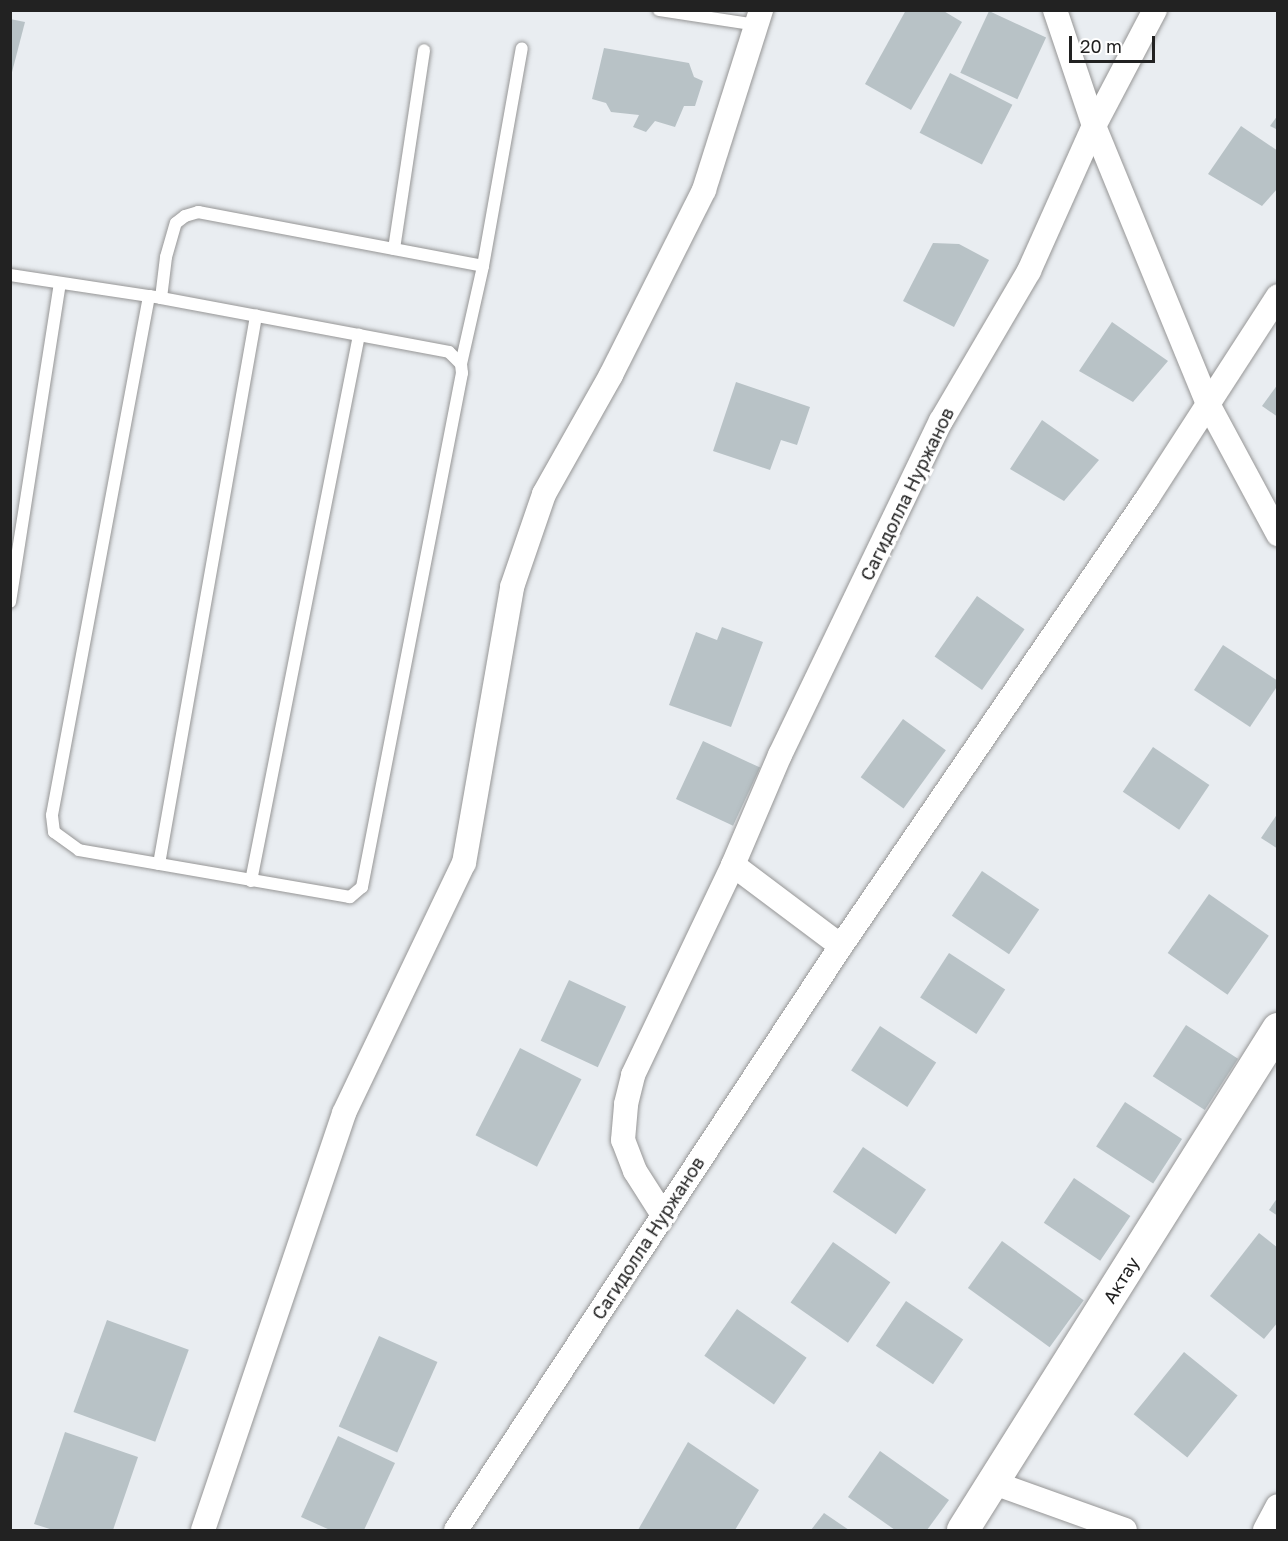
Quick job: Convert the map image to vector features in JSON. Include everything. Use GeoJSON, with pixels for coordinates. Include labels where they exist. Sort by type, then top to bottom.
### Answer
{"type":"FeatureCollection","features":[{"type":"Feature","properties":{"kind":"street"},"geometry":{"type":"LineString","coordinates":[[1055,10],[1094,126],[1208,404],[1278,534]]}},
{"type":"Feature","properties":{"kind":"street","name":"Сагидолла Нуржанов"},"geometry":{"type":"LineString","coordinates":[[663,1215],[635,1171],[623,1140],[626,1104],[633,1075],[733,865],[780,755],[941,421],[1029,271],[1094,126],[1155,10]]}},
{"type":"Feature","properties":{"kind":"street"},"geometry":{"type":"LineString","coordinates":[[202,1530],[344,1113],[464,863],[512,587],[544,494],[611,375],[704,190],[759,17]]}},
{"type":"Feature","properties":{"kind":"street","name":"Сагидолла Нуржанов"},"geometry":{"type":"LineString","coordinates":[[456,1530],[840,946],[1141,507],[1278,296]]}},
{"type":"Feature","properties":{"kind":"street"},"geometry":{"type":"LineString","coordinates":[[733,865],[840,946]]}},
{"type":"Feature","properties":{"kind":"street","name":"Актау"},"geometry":{"type":"LineString","coordinates":[[963,1530],[1278,1029]]}},
{"type":"Feature","properties":{"kind":"street"},"geometry":{"type":"LineString","coordinates":[[994,1483],[1125,1530]]}},
{"type":"Feature","properties":{"kind":"street"},"geometry":{"type":"LineString","coordinates":[[1265,1530],[1278,1506]]}},
{"type":"Feature","properties":{"kind":"lane"},"geometry":{"type":"LineString","coordinates":[[659,10],[759,17]]}},
{"type":"Feature","properties":{"kind":"lane"},"geometry":{"type":"LineString","coordinates":[[483,266],[198,212],[185,216],[176,223],[155,297],[52,814],[54,831],[79,850],[339,897],[350,897],[362,887],[462,373],[461,364],[483,266],[522,48]]}},
{"type":"Feature","properties":{"kind":"lane"},"geometry":{"type":"LineString","coordinates":[[394,249],[424,50]]}},
{"type":"Feature","properties":{"kind":"lane"},"geometry":{"type":"LineString","coordinates":[[10,275],[155,297],[449,352],[461,364]]}},
{"type":"Feature","properties":{"kind":"lane"},"geometry":{"type":"LineString","coordinates":[[10,603],[60,283]]}},
{"type":"Feature","properties":{"kind":"lane"},"geometry":{"type":"LineString","coordinates":[[159,864],[256,316]]}},
{"type":"Feature","properties":{"kind":"lane"},"geometry":{"type":"LineString","coordinates":[[251,881],[359,335]]}},
{"type":"Feature","properties":{"kind":"building"},"geometry":{"type":"Polygon","coordinates":[[[906,10],[942,10],[962,22],[911,110],[865,84],[906,10]]]}},
{"type":"Feature","properties":{"kind":"building"},"geometry":{"type":"Polygon","coordinates":[[[989,11],[1046,38],[1017,99],[960,73],[989,11]]]}},
{"type":"Feature","properties":{"kind":"building"},"geometry":{"type":"Polygon","coordinates":[[[10,19],[25,22],[11,76],[10,76],[10,19]]]}},
{"type":"Feature","properties":{"kind":"building"},"geometry":{"type":"Polygon","coordinates":[[[604,48],[689,63],[694,77],[703,81],[695,106],[684,106],[675,127],[655,121],[646,132],[633,127],[639,115],[611,112],[606,103],[592,99],[604,48]]]}},
{"type":"Feature","properties":{"kind":"building"},"geometry":{"type":"Polygon","coordinates":[[[950,73],[1012,105],[982,164],[920,133],[950,73]]]}},
{"type":"Feature","properties":{"kind":"building"},"geometry":{"type":"Polygon","coordinates":[[[1278,115],[1278,130],[1270,126],[1278,115]]]}},
{"type":"Feature","properties":{"kind":"building"},"geometry":{"type":"Polygon","coordinates":[[[1241,126],[1278,151],[1278,188],[1262,206],[1208,174],[1241,126]]]}},
{"type":"Feature","properties":{"kind":"building"},"geometry":{"type":"Polygon","coordinates":[[[933,243],[959,244],[989,260],[954,327],[903,301],[933,243]]]}},
{"type":"Feature","properties":{"kind":"building"},"geometry":{"type":"Polygon","coordinates":[[[1112,322],[1168,361],[1133,402],[1079,371],[1112,322]]]}},
{"type":"Feature","properties":{"kind":"building"},"geometry":{"type":"Polygon","coordinates":[[[736,382],[810,407],[797,445],[781,440],[770,470],[713,451],[736,382]]]}},
{"type":"Feature","properties":{"kind":"building"},"geometry":{"type":"Polygon","coordinates":[[[1278,384],[1278,417],[1262,406],[1278,384]]]}},
{"type":"Feature","properties":{"kind":"building"},"geometry":{"type":"Polygon","coordinates":[[[1042,420],[1099,460],[1064,501],[1010,469],[1042,420]]]}},
{"type":"Feature","properties":{"kind":"building"},"geometry":{"type":"Polygon","coordinates":[[[977,596],[1025,629],[982,690],[935,657],[977,596]]]}},
{"type":"Feature","properties":{"kind":"building"},"geometry":{"type":"Polygon","coordinates":[[[722,627],[763,642],[731,727],[669,705],[696,632],[717,640],[722,627]]]}},
{"type":"Feature","properties":{"kind":"building"},"geometry":{"type":"Polygon","coordinates":[[[1223,645],[1278,681],[1278,685],[1250,727],[1194,690],[1223,645]]]}},
{"type":"Feature","properties":{"kind":"building"},"geometry":{"type":"Polygon","coordinates":[[[903,719],[946,750],[904,808],[861,777],[903,719]]]}},
{"type":"Feature","properties":{"kind":"building"},"geometry":{"type":"Polygon","coordinates":[[[703,741],[760,768],[733,826],[676,799],[703,741]]]}},
{"type":"Feature","properties":{"kind":"building"},"geometry":{"type":"Polygon","coordinates":[[[1153,747],[1209,785],[1179,830],[1123,792],[1153,747]]]}},
{"type":"Feature","properties":{"kind":"building"},"geometry":{"type":"Polygon","coordinates":[[[1278,813],[1278,849],[1261,838],[1278,813]]]}},
{"type":"Feature","properties":{"kind":"building"},"geometry":{"type":"Polygon","coordinates":[[[982,871],[1039,910],[1009,954],[952,916],[982,871]]]}},
{"type":"Feature","properties":{"kind":"building"},"geometry":{"type":"Polygon","coordinates":[[[1209,894],[1269,936],[1228,995],[1168,953],[1209,894]]]}},
{"type":"Feature","properties":{"kind":"building"},"geometry":{"type":"Polygon","coordinates":[[[949,953],[1005,989],[976,1034],[920,997],[949,953]]]}},
{"type":"Feature","properties":{"kind":"building"},"geometry":{"type":"Polygon","coordinates":[[[569,980],[626,1007],[598,1067],[541,1041],[569,980]]]}},
{"type":"Feature","properties":{"kind":"building"},"geometry":{"type":"Polygon","coordinates":[[[1186,1025],[1238,1059],[1205,1110],[1153,1076],[1186,1025]]]}},
{"type":"Feature","properties":{"kind":"building"},"geometry":{"type":"Polygon","coordinates":[[[880,1026],[936,1062],[907,1107],[851,1070],[880,1026]]]}},
{"type":"Feature","properties":{"kind":"building"},"geometry":{"type":"Polygon","coordinates":[[[520,1048],[581,1079],[537,1167],[476,1135],[520,1048]]]}},
{"type":"Feature","properties":{"kind":"building"},"geometry":{"type":"Polygon","coordinates":[[[1125,1102],[1182,1139],[1153,1183],[1096,1146],[1125,1102]]]}},
{"type":"Feature","properties":{"kind":"building"},"geometry":{"type":"Polygon","coordinates":[[[863,1147],[926,1189],[896,1234],[833,1192],[863,1147]]]}},
{"type":"Feature","properties":{"kind":"building"},"geometry":{"type":"Polygon","coordinates":[[[1074,1178],[1130,1216],[1100,1261],[1044,1223],[1074,1178]]]}},
{"type":"Feature","properties":{"kind":"building"},"geometry":{"type":"Polygon","coordinates":[[[1278,1197],[1278,1216],[1269,1210],[1278,1197]]]}},
{"type":"Feature","properties":{"kind":"building"},"geometry":{"type":"Polygon","coordinates":[[[1259,1233],[1278,1248],[1278,1322],[1264,1339],[1210,1296],[1259,1233]]]}},
{"type":"Feature","properties":{"kind":"building"},"geometry":{"type":"Polygon","coordinates":[[[1002,1241],[1084,1300],[1050,1347],[968,1288],[1002,1241]]]}},
{"type":"Feature","properties":{"kind":"building"},"geometry":{"type":"Polygon","coordinates":[[[833,1242],[890,1282],[848,1343],[791,1303],[833,1242]]]}},
{"type":"Feature","properties":{"kind":"building"},"geometry":{"type":"Polygon","coordinates":[[[906,1301],[963,1340],[933,1384],[876,1346],[906,1301]]]}},
{"type":"Feature","properties":{"kind":"building"},"geometry":{"type":"Polygon","coordinates":[[[737,1309],[807,1358],[774,1404],[704,1356],[737,1309]]]}},
{"type":"Feature","properties":{"kind":"building"},"geometry":{"type":"Polygon","coordinates":[[[107,1320],[189,1350],[155,1442],[73,1412],[107,1320]]]}},
{"type":"Feature","properties":{"kind":"building"},"geometry":{"type":"Polygon","coordinates":[[[379,1336],[437,1362],[397,1452],[339,1426],[379,1336]]]}},
{"type":"Feature","properties":{"kind":"building"},"geometry":{"type":"Polygon","coordinates":[[[1184,1352],[1238,1395],[1187,1458],[1134,1414],[1184,1352]]]}},
{"type":"Feature","properties":{"kind":"building"},"geometry":{"type":"Polygon","coordinates":[[[65,1432],[138,1457],[113,1530],[53,1530],[34,1524],[65,1432]]]}},
{"type":"Feature","properties":{"kind":"building"},"geometry":{"type":"Polygon","coordinates":[[[338,1436],[395,1463],[364,1530],[330,1530],[301,1517],[338,1436]]]}},
{"type":"Feature","properties":{"kind":"building"},"geometry":{"type":"Polygon","coordinates":[[[688,1442],[759,1490],[735,1530],[638,1530],[688,1442]]]}},
{"type":"Feature","properties":{"kind":"building"},"geometry":{"type":"Polygon","coordinates":[[[880,1451],[949,1500],[927,1530],[895,1530],[848,1497],[880,1451]]]}},
{"type":"Feature","properties":{"kind":"building"},"geometry":{"type":"Polygon","coordinates":[[[824,1513],[849,1530],[811,1530],[824,1513]]]}}]}
